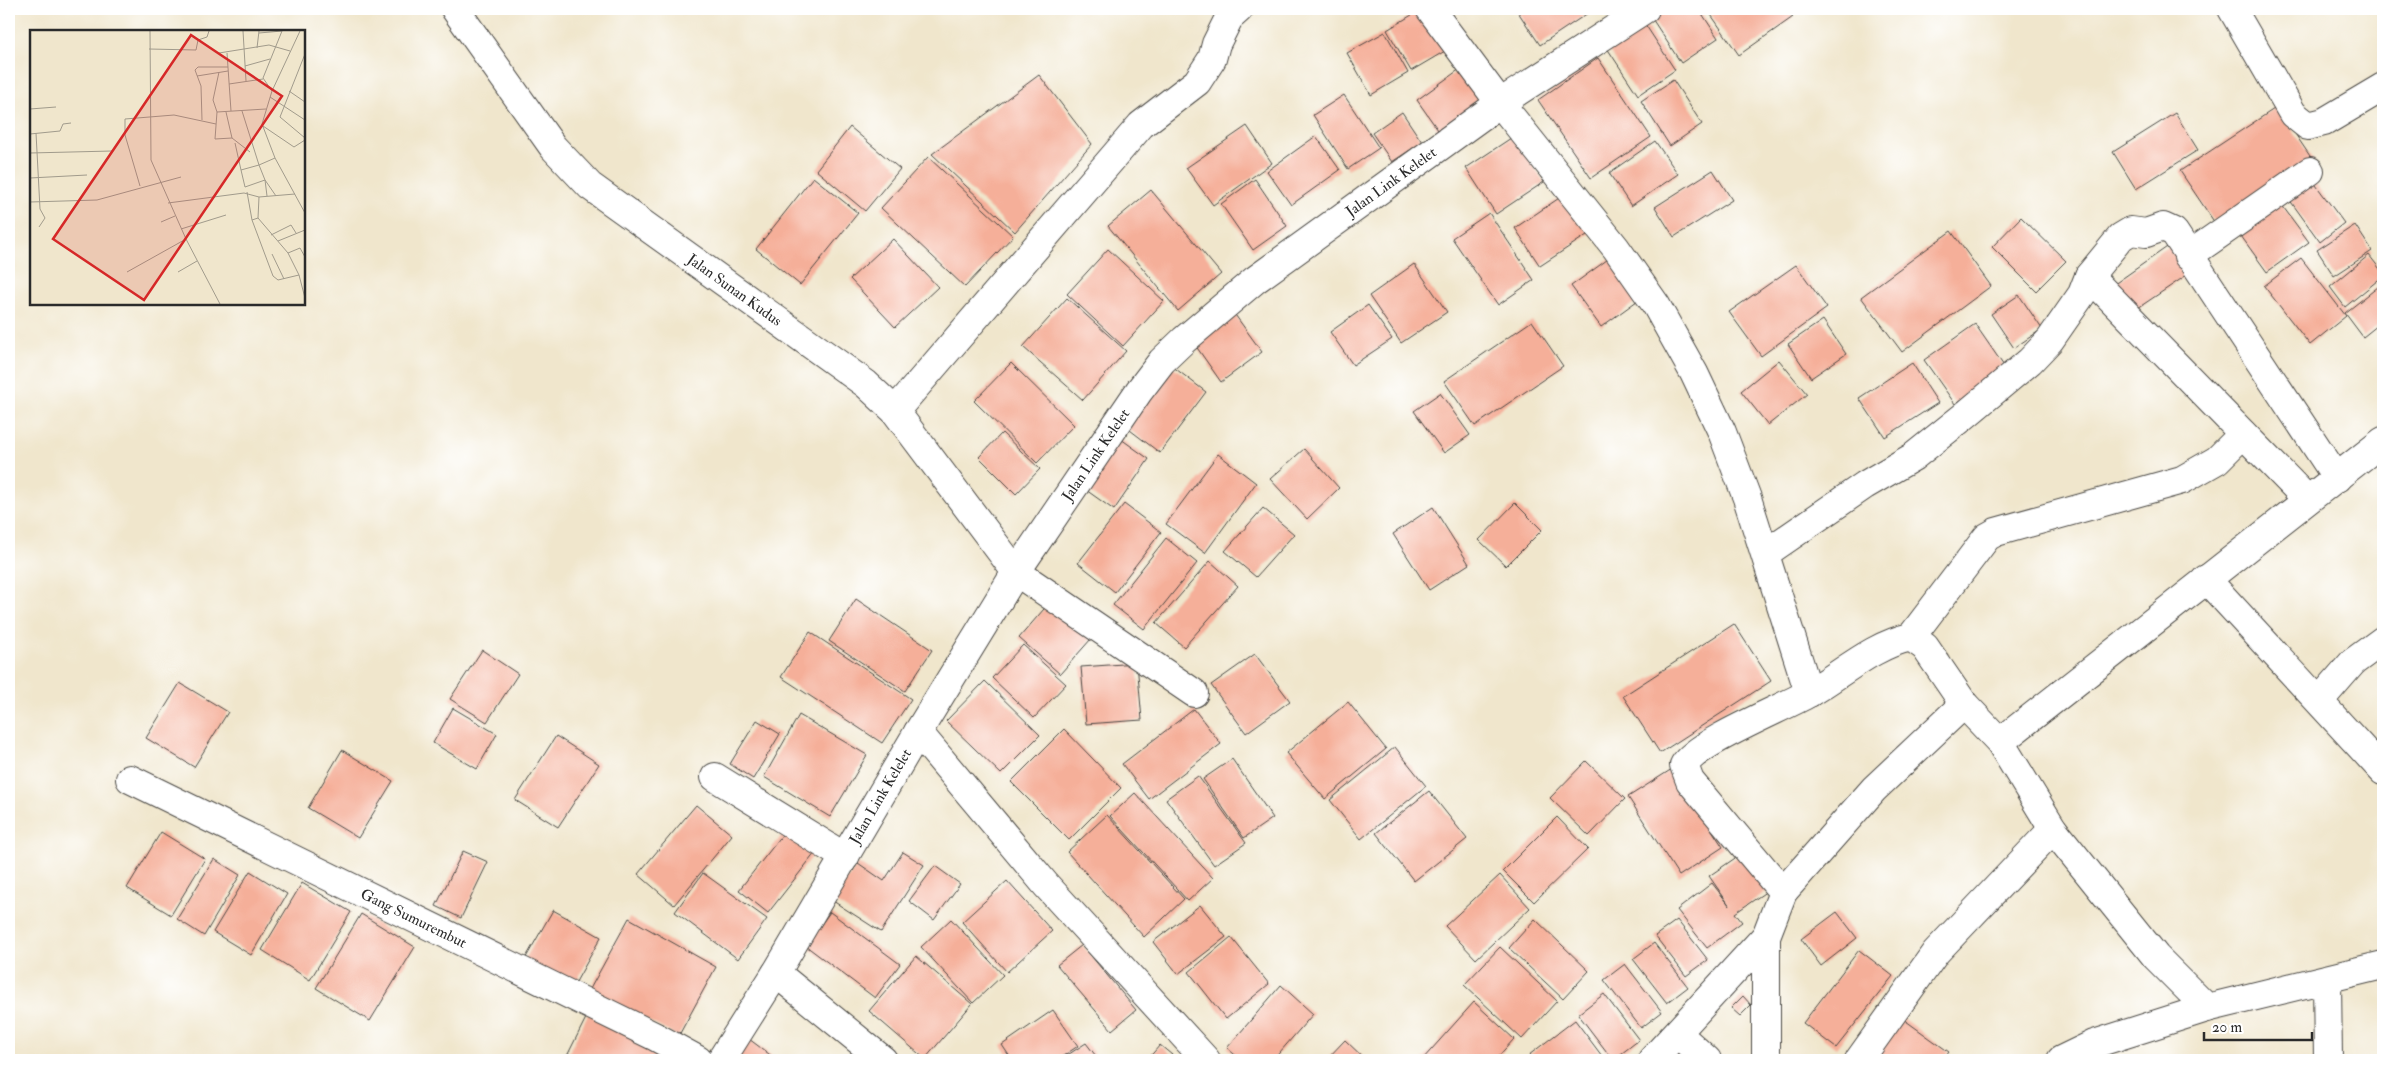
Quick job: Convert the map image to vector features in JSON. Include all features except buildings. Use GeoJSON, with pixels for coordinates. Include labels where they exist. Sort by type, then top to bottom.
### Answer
{"type":"FeatureCollection","features":[{"type":"Feature","properties":{"kind":"street","name":"Jalan Sunan Kudus"},"geometry":{"type":"LineString","coordinates":[[454,9],[553,147],[590,186],[866,384],[895,411],[1016,572],[1194,693]]}},
{"type":"Feature","properties":{"kind":"street"},"geometry":{"type":"LineString","coordinates":[[895,411],[1140,125],[1197,82],[1212,59],[1227,22],[1239,9]]}},
{"type":"Feature","properties":{"kind":"street"},"geometry":{"type":"LineString","coordinates":[[1430,9],[1500,103],[1616,248],[1656,306],[1694,373],[1722,432],[1766,553],[1809,693]]}},
{"type":"Feature","properties":{"kind":"street","name":"Jalan Link Kelelet"},"geometry":{"type":"LineString","coordinates":[[721,1060],[776,973],[918,732],[1016,572],[1139,391],[1162,361],[1255,280],[1500,103],[1645,9]]}},
{"type":"Feature","properties":{"kind":"street"},"geometry":{"type":"LineString","coordinates":[[2232,9],[2293,114],[2308,126],[2324,122],[2383,87]]}},
{"type":"Feature","properties":{"kind":"street"},"geometry":{"type":"LineString","coordinates":[[2188,256],[2310,171]]}},
{"type":"Feature","properties":{"kind":"street"},"geometry":{"type":"LineString","coordinates":[[1766,553],[1865,485],[1913,458],[2030,361],[2060,327],[2082,294],[2089,276],[2110,248],[2121,237],[2131,231],[2140,234],[2163,228],[2170,229],[2337,478]]}},
{"type":"Feature","properties":{"kind":"street"},"geometry":{"type":"LineString","coordinates":[[2089,276],[2307,499]]}},
{"type":"Feature","properties":{"kind":"street"},"geometry":{"type":"LineString","coordinates":[[1783,892],[1690,781],[1684,765],[1710,744],[1809,693],[1889,643],[1912,636],[1987,536],[2182,480],[2217,460],[2244,434]]}},
{"type":"Feature","properties":{"kind":"street"},"geometry":{"type":"LineString","coordinates":[[2000,742],[2383,441]]}},
{"type":"Feature","properties":{"kind":"street"},"geometry":{"type":"LineString","coordinates":[[2206,579],[2320,700],[2383,771]]}},
{"type":"Feature","properties":{"kind":"street"},"geometry":{"type":"LineString","coordinates":[[1912,636],[1925,647],[1964,704],[2000,742],[2053,829],[2156,956],[2207,1008]]}},
{"type":"Feature","properties":{"kind":"street"},"geometry":{"type":"LineString","coordinates":[[2320,700],[2353,662],[2383,640]]}},
{"type":"Feature","properties":{"kind":"street"},"geometry":{"type":"LineString","coordinates":[[1652,1060],[1678,1034],[1766,936],[1783,892],[1874,789],[1964,704]]}},
{"type":"Feature","properties":{"kind":"street"},"geometry":{"type":"LineString","coordinates":[[918,732],[1046,885],[1206,1060]]}},
{"type":"Feature","properties":{"kind":"street"},"geometry":{"type":"LineString","coordinates":[[715,777],[845,857]]}},
{"type":"Feature","properties":{"kind":"street","name":"Gang Sumurembut"},"geometry":{"type":"LineString","coordinates":[[130,778],[656,1037],[698,1060]]}},
{"type":"Feature","properties":{"kind":"street"},"geometry":{"type":"LineString","coordinates":[[1859,1060],[1936,952],[2053,829]]}},
{"type":"Feature","properties":{"kind":"street"},"geometry":{"type":"LineString","coordinates":[[1766,936],[1766,1060]]}},
{"type":"Feature","properties":{"kind":"street"},"geometry":{"type":"LineString","coordinates":[[2060,1060],[2094,1044],[2207,1008],[2327,979],[2382,959]]}},
{"type":"Feature","properties":{"kind":"street"},"geometry":{"type":"LineString","coordinates":[[776,973],[883,1060]]}},
{"type":"Feature","properties":{"kind":"street"},"geometry":{"type":"LineString","coordinates":[[2327,979],[2328,1060]]}},
{"type":"Feature","properties":{"kind":"street"},"geometry":{"type":"LineString","coordinates":[[1678,1034],[1707,1060]]}}]}
